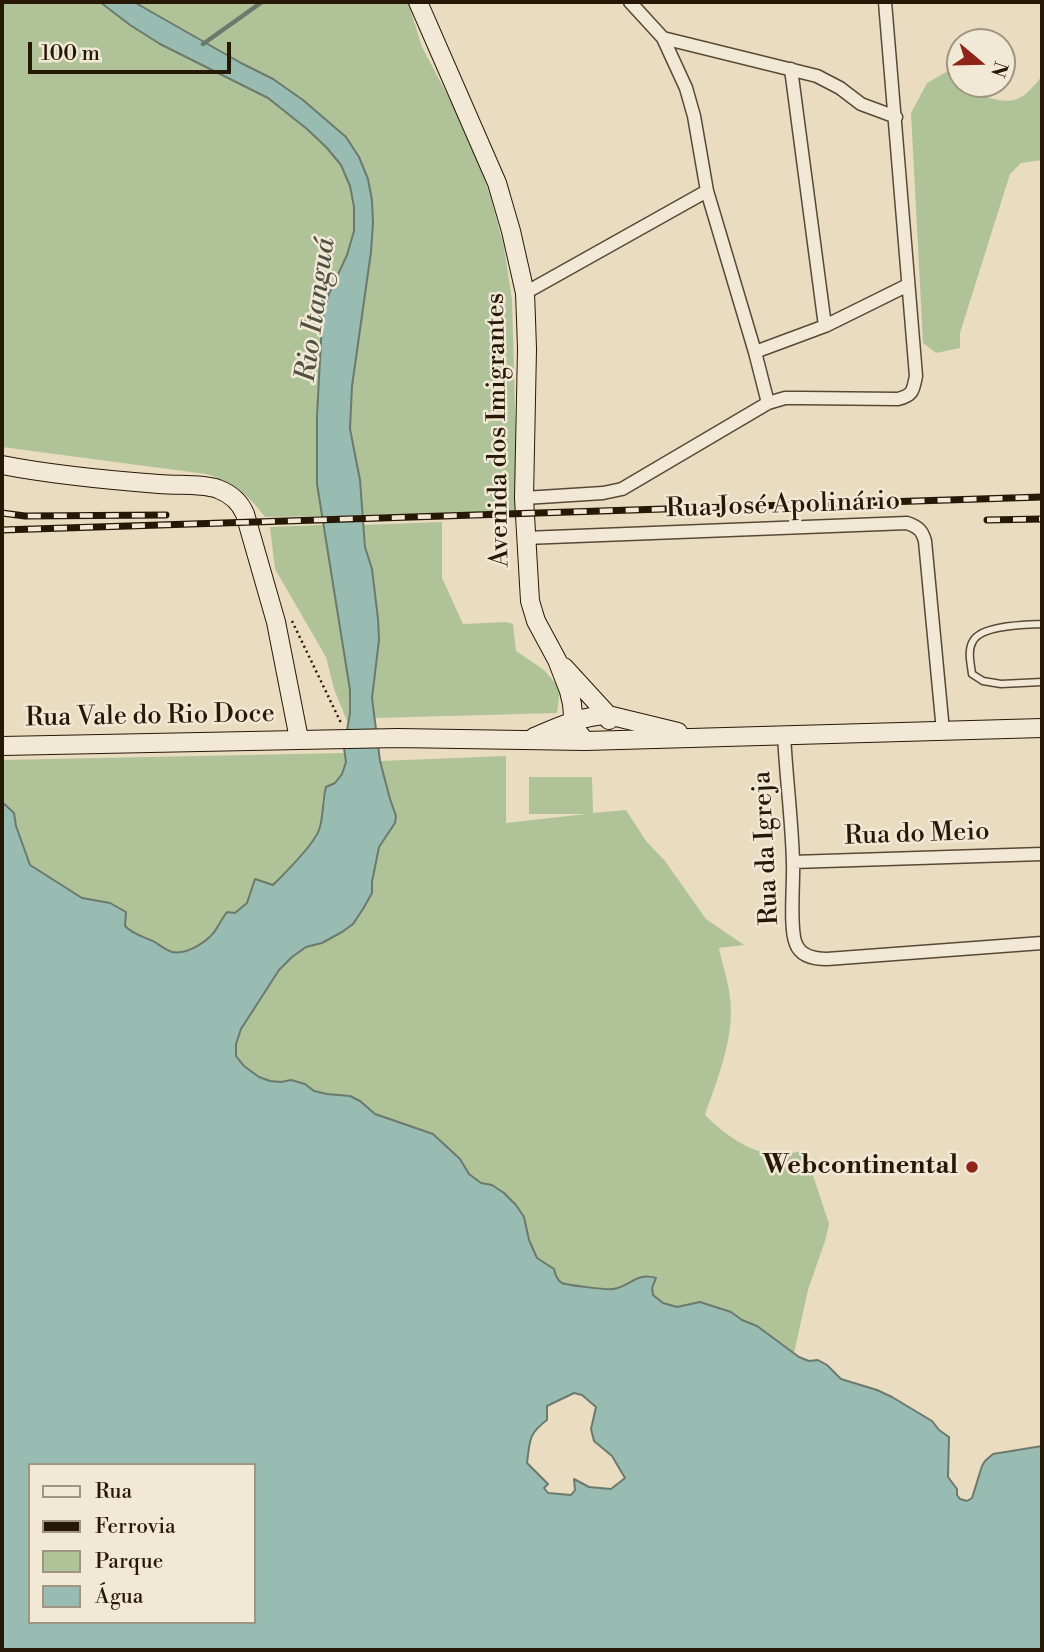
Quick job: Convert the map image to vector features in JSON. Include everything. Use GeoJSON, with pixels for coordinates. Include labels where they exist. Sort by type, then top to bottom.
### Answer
{"type":"FeatureCollection","features":[{"type":"Feature","properties":{"kind":"street","name":"Avenida dos Imigrantes"},"geometry":{"type":"LineString","coordinates":[[418,2],[505,206],[525,293],[527,349],[524,498],[530,601],[536,621],[557,660],[572,704],[577,732],[594,741]]}},
{"type":"Feature","properties":{"kind":"street"},"geometry":{"type":"LineString","coordinates":[[629,2],[663,38],[686,88],[694,116],[707,191],[768,403]]}},
{"type":"Feature","properties":{"kind":"street"},"geometry":{"type":"LineString","coordinates":[[524,498],[603,493],[622,489],[768,403],[785,398],[898,399],[906,397],[914,390],[916,376],[885,2]]}},
{"type":"Feature","properties":{"kind":"street"},"geometry":{"type":"LineString","coordinates":[[663,38],[829,81],[861,104],[895,117]]}},
{"type":"Feature","properties":{"kind":"street"},"geometry":{"type":"LineString","coordinates":[[790,69],[825,326]]}},
{"type":"Feature","properties":{"kind":"street"},"geometry":{"type":"LineString","coordinates":[[525,293],[707,191]]}},
{"type":"Feature","properties":{"kind":"street"},"geometry":{"type":"LineString","coordinates":[[755,352],[825,326],[908,285]]}},
{"type":"Feature","properties":{"kind":"street"},"geometry":{"type":"LineString","coordinates":[[2,466],[148,483],[208,487],[220,490],[238,501],[245,514],[276,622],[299,740]]}},
{"type":"Feature","properties":{"kind":"street","name":"Rua José Apolinário"},"geometry":{"type":"LineString","coordinates":[[525,538],[907,523],[917,527],[923,533],[925,541],[943,731]]}},
{"type":"Feature","properties":{"kind":"street","name":"Avenida dos Imigrantes"},"geometry":{"type":"LineString","coordinates":[[557,660],[608,715]]}},
{"type":"Feature","properties":{"kind":"street"},"geometry":{"type":"LineString","coordinates":[[594,741],[607,729],[608,715]]}},
{"type":"Feature","properties":{"kind":"street"},"geometry":{"type":"LineString","coordinates":[[524,741],[573,721],[608,715],[700,737]]}},
{"type":"Feature","properties":{"kind":"street","name":"Rua Vale do Rio Doce"},"geometry":{"type":"LineString","coordinates":[[2,746],[398,738],[594,741],[1042,728]]}},
{"type":"Feature","properties":{"kind":"street","name":"Rua da Igreja"},"geometry":{"type":"LineString","coordinates":[[784,734],[793,862],[793,935],[797,947],[805,955],[827,959],[1042,943]]}},
{"type":"Feature","properties":{"kind":"street","name":"Rua do Meio"},"geometry":{"type":"LineString","coordinates":[[793,862],[1042,854]]}},
{"type":"Feature","properties":{"kind":"lane"},"geometry":{"type":"LineString","coordinates":[[1042,624],[982,632],[972,641],[969,656],[972,674],[983,681],[1001,684],[1042,682]]}},
{"type":"Feature","properties":{"kind":"path"},"geometry":{"type":"LineString","coordinates":[[290,617],[342,723],[341,739]]}},
{"type":"Feature","properties":{"kind":"green space"},"geometry":{"type":"Polygon","coordinates":[[[2,2],[100,2],[160,44],[268,98],[307,129],[341,165],[350,186],[354,207],[354,231],[347,255],[327,298],[317,416],[317,484],[322,516],[265,517],[240,490],[206,474],[2,447],[2,2]]]}},
{"type":"Feature","properties":{"kind":"green space"},"geometry":{"type":"Polygon","coordinates":[[[134,2],[408,2],[422,47],[474,151],[490,195],[504,247],[512,300],[518,512],[362,515],[360,480],[350,429],[350,407],[373,223],[370,188],[362,163],[343,135],[309,104],[285,87],[134,2]]]}},
{"type":"Feature","properties":{"kind":"green space"},"geometry":{"type":"Polygon","coordinates":[[[946,72],[946,98],[989,98],[1005,101],[1024,95],[1042,76],[1042,160],[1021,163],[1010,174],[960,333],[960,348],[936,353],[923,343],[911,113],[927,83],[946,72]]]}},
{"type":"Feature","properties":{"kind":"green space"},"geometry":{"type":"Polygon","coordinates":[[[442,522],[442,578],[463,624],[513,624],[516,651],[544,670],[560,689],[557,713],[375,718],[372,698],[379,640],[378,619],[364,525],[442,522]]]}},
{"type":"Feature","properties":{"kind":"green space"},"geometry":{"type":"Polygon","coordinates":[[[323,525],[350,690],[348,723],[334,689],[326,657],[275,569],[270,527],[323,525]]]}},
{"type":"Feature","properties":{"kind":"green space"},"geometry":{"type":"Polygon","coordinates":[[[345,753],[346,762],[342,774],[322,799],[322,817],[310,846],[273,885],[267,884],[235,913],[220,921],[202,943],[175,953],[133,934],[125,926],[29,865],[14,813],[2,802],[2,760],[345,753]]]}},
{"type":"Feature","properties":{"kind":"green space"},"geometry":{"type":"Polygon","coordinates":[[[506,756],[506,823],[586,814],[529,814],[529,777],[592,777],[593,813],[626,810],[646,841],[665,861],[706,919],[744,945],[719,948],[730,997],[730,1027],[720,1072],[705,1115],[720,1129],[757,1150],[777,1154],[805,1151],[829,1224],[808,1290],[794,1353],[757,1326],[716,1306],[700,1302],[677,1307],[663,1303],[653,1295],[655,1278],[638,1278],[607,1290],[564,1284],[537,1258],[529,1240],[524,1217],[492,1185],[481,1183],[469,1174],[460,1159],[433,1134],[375,1114],[350,1096],[314,1091],[305,1084],[291,1080],[270,1081],[259,1077],[236,1056],[236,1044],[241,1029],[279,970],[306,947],[322,943],[353,924],[372,893],[379,847],[390,832],[396,816],[380,761],[506,756]]]}},
{"type":"Feature","properties":{"kind":"water"},"geometry":{"type":"Polygon","coordinates":[[[100,2],[134,2],[273,79],[303,100],[346,137],[359,157],[368,179],[372,200],[371,252],[352,386],[350,429],[360,480],[365,547],[372,569],[378,619],[379,640],[372,698],[380,761],[396,816],[395,823],[379,847],[372,893],[353,924],[322,943],[306,947],[279,970],[241,1029],[236,1044],[236,1056],[259,1077],[270,1081],[291,1080],[305,1084],[314,1091],[350,1096],[375,1114],[433,1134],[460,1159],[469,1174],[481,1183],[492,1185],[516,1205],[524,1217],[529,1240],[537,1258],[554,1269],[562,1283],[613,1289],[638,1278],[656,1278],[652,1288],[653,1295],[663,1303],[677,1307],[700,1302],[731,1312],[757,1326],[799,1357],[809,1361],[818,1360],[841,1379],[877,1390],[932,1421],[949,1437],[948,1477],[957,1489],[960,1499],[967,1501],[972,1498],[982,1466],[993,1454],[1042,1446],[1042,1650],[2,1650],[2,802],[14,813],[30,865],[82,898],[110,903],[126,912],[125,926],[169,951],[178,952],[198,945],[215,931],[227,912],[235,913],[247,903],[255,879],[273,885],[298,859],[311,844],[321,825],[326,787],[335,783],[346,762],[344,748],[350,713],[350,690],[317,484],[317,416],[322,322],[327,298],[347,255],[354,231],[354,207],[350,186],[341,165],[327,148],[268,98],[160,44],[100,2]],[[574,1393],[547,1406],[547,1420],[533,1434],[527,1463],[548,1484],[544,1488],[548,1493],[571,1495],[575,1490],[574,1479],[589,1487],[611,1489],[625,1478],[612,1456],[594,1441],[591,1429],[596,1407],[582,1395],[574,1393]]]}},
{"type":"Feature","properties":{"kind":"waterway"},"geometry":{"type":"LineString","coordinates":[[203,44],[262,2]]}},
{"type":"Feature","properties":{"kind":"railway"},"geometry":{"type":"LineString","coordinates":[[2,530],[1042,497]]}},
{"type":"Feature","properties":{"kind":"railway"},"geometry":{"type":"LineString","coordinates":[[2,513],[25,516],[166,515]]}},
{"type":"Feature","properties":{"kind":"railway"},"geometry":{"type":"LineString","coordinates":[[987,520],[1042,519]]}},
{"type":"Feature","properties":{"kind":"place","name":"Webcontinental"},"geometry":{"type":"Point","coordinates":[972,1167]}},
{"type":"Feature","properties":{"kind":"water label","name":"Rio Itanguá"},"geometry":{"type":"Point","coordinates":[317,310]}}]}
